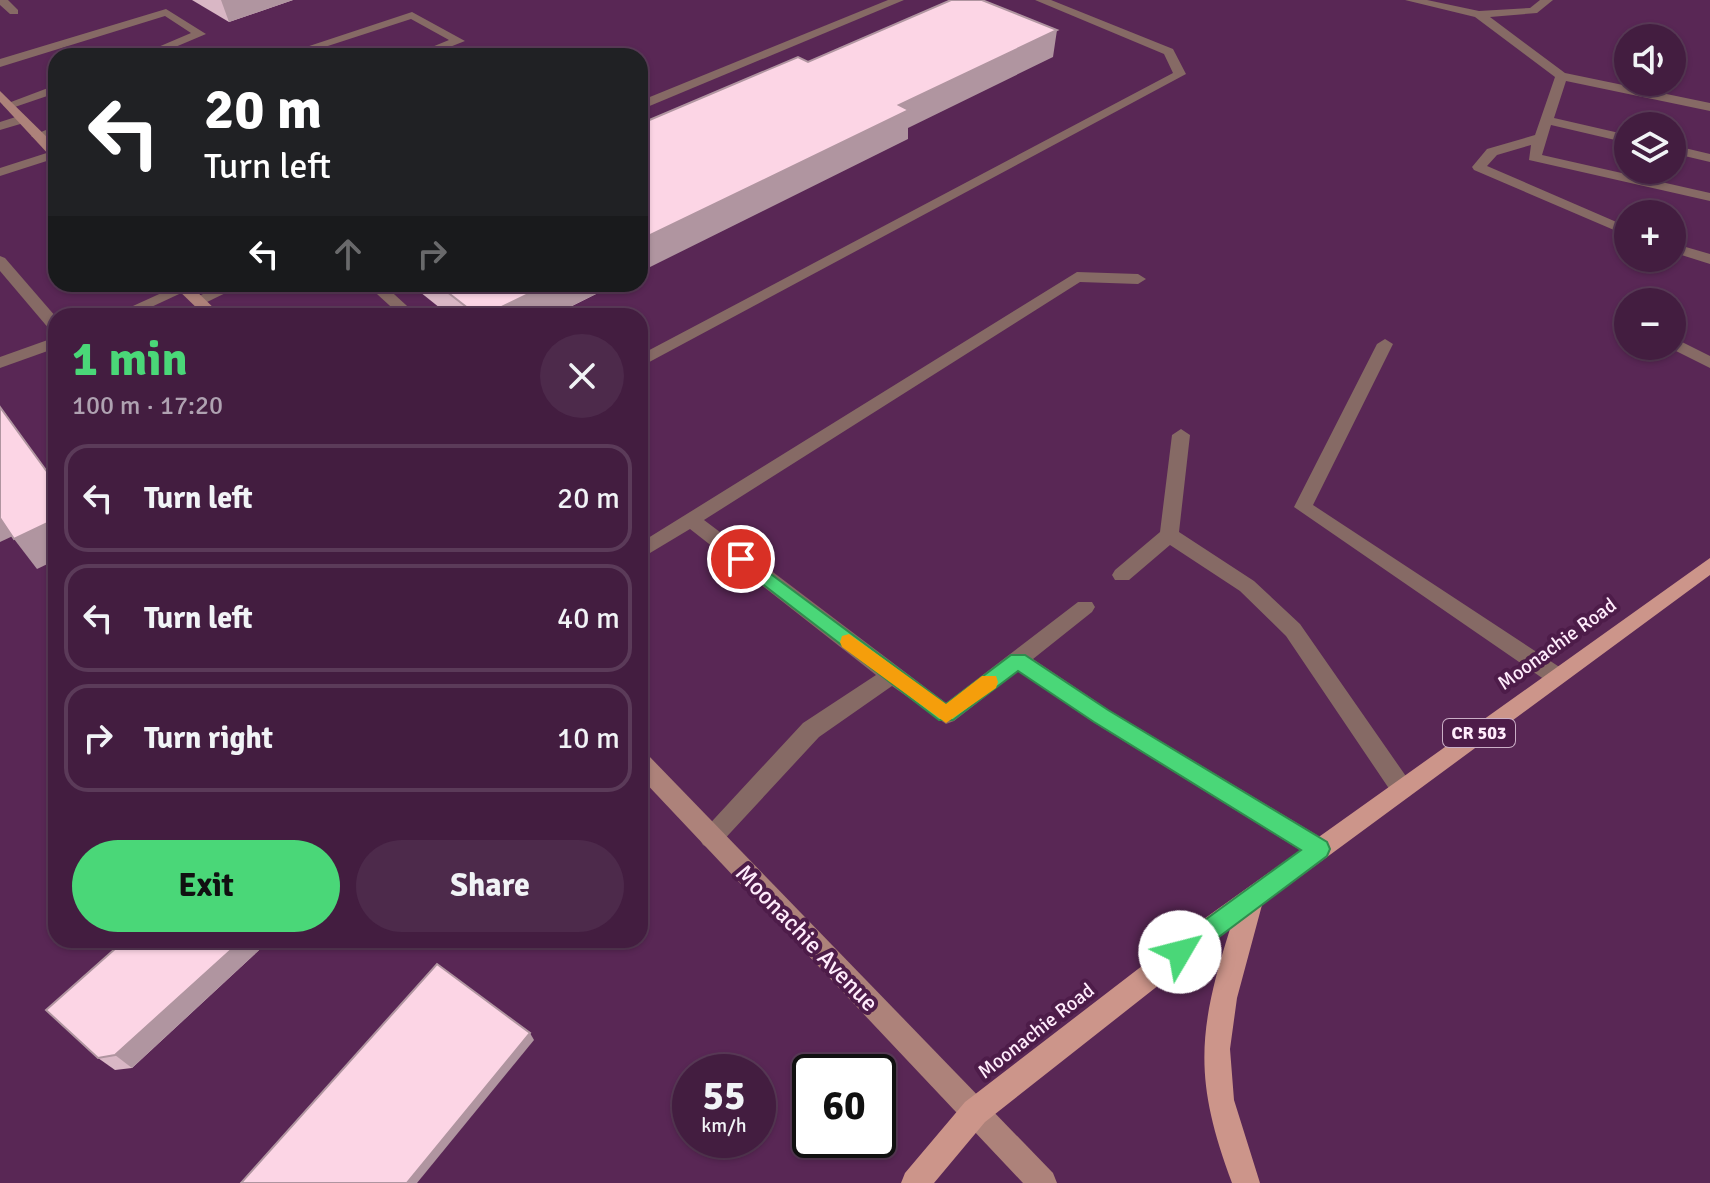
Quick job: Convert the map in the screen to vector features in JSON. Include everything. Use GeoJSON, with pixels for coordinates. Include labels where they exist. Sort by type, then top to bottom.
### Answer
{"type":"FeatureCollection","features":[{"type":"Feature","properties":{"kind":"main road"},"geometry":{"type":"LineString","coordinates":[[5,100],[48,146]]}},
{"type":"Feature","properties":{"kind":"main road"},"geometry":{"type":"LineString","coordinates":[[189,292],[206,308]]}},
{"type":"Feature","properties":{"kind":"main road","name":"Moonachie Road"},"geometry":{"type":"LineString","coordinates":[[975,1112],[1252,898],[1710,565]]}},
{"type":"Feature","properties":{"kind":"main road","name":"Moonachie Avenue"},"geometry":{"type":"LineString","coordinates":[[648,771],[1043,1183]]}},
{"type":"Feature","properties":{"kind":"main road"},"geometry":{"type":"LineString","coordinates":[[1246,1183],[1229,1137],[1219,1097],[1217,1052],[1229,973],[1252,898]]}},
{"type":"Feature","properties":{"kind":"main road","name":"CR 503"},"geometry":{"type":"LineString","coordinates":[[915,1183],[975,1112]]}},
{"type":"Feature","properties":{"kind":"street"},"geometry":{"type":"LineString","coordinates":[[1,0],[14,12]]}},
{"type":"Feature","properties":{"kind":"street"},"geometry":{"type":"LineString","coordinates":[[648,103],[898,0]]}},
{"type":"Feature","properties":{"kind":"street"},"geometry":{"type":"LineString","coordinates":[[648,358],[1180,74],[1169,52],[1041,0]]}},
{"type":"Feature","properties":{"kind":"street"},"geometry":{"type":"LineString","coordinates":[[1411,0],[1479,14],[1533,11],[1547,0]]}},
{"type":"Feature","properties":{"kind":"street"},"geometry":{"type":"LineString","coordinates":[[49,48],[166,12],[200,34],[164,48]]}},
{"type":"Feature","properties":{"kind":"street"},"geometry":{"type":"LineString","coordinates":[[1479,14],[1561,76],[1710,107]]}},
{"type":"Feature","properties":{"kind":"street"},"geometry":{"type":"LineString","coordinates":[[310,48],[412,15],[459,41],[439,48]]}},
{"type":"Feature","properties":{"kind":"street"},"geometry":{"type":"LineString","coordinates":[[0,63],[48,48]]}},
{"type":"Feature","properties":{"kind":"street"},"geometry":{"type":"LineString","coordinates":[[1561,76],[1534,157],[1710,197]]}},
{"type":"Feature","properties":{"kind":"street"},"geometry":{"type":"LineString","coordinates":[[5,100],[48,91]]}},
{"type":"Feature","properties":{"kind":"street"},"geometry":{"type":"LineString","coordinates":[[0,126],[22,119]]}},
{"type":"Feature","properties":{"kind":"street"},"geometry":{"type":"LineString","coordinates":[[1546,120],[1614,136]]}},
{"type":"Feature","properties":{"kind":"street"},"geometry":{"type":"LineString","coordinates":[[38,136],[48,133]]}},
{"type":"Feature","properties":{"kind":"street"},"geometry":{"type":"LineString","coordinates":[[1540,138],[1492,152],[1479,167],[1614,226]]}},
{"type":"Feature","properties":{"kind":"street"},"geometry":{"type":"LineString","coordinates":[[1686,152],[1710,158]]}},
{"type":"Feature","properties":{"kind":"street"},"geometry":{"type":"LineString","coordinates":[[0,172],[48,157]]}},
{"type":"Feature","properties":{"kind":"street"},"geometry":{"type":"LineString","coordinates":[[1686,251],[1710,259]]}},
{"type":"Feature","properties":{"kind":"street"},"geometry":{"type":"LineString","coordinates":[[0,261],[48,318]]}},
{"type":"Feature","properties":{"kind":"street"},"geometry":{"type":"LineString","coordinates":[[648,547],[1077,277],[1138,279]]}},
{"type":"Feature","properties":{"kind":"street"},"geometry":{"type":"LineString","coordinates":[[136,308],[169,292]]}},
{"type":"Feature","properties":{"kind":"street"},"geometry":{"type":"LineString","coordinates":[[199,300],[218,292]]}},
{"type":"Feature","properties":{"kind":"street"},"geometry":{"type":"LineString","coordinates":[[383,292],[401,308]]}},
{"type":"Feature","properties":{"kind":"street"},"geometry":{"type":"LineString","coordinates":[[1385,344],[1303,507],[1556,676]]}},
{"type":"Feature","properties":{"kind":"street"},"geometry":{"type":"LineString","coordinates":[[0,363],[48,345]]}},
{"type":"Feature","properties":{"kind":"street"},"geometry":{"type":"LineString","coordinates":[[1686,350],[1710,363]]}},
{"type":"Feature","properties":{"kind":"street"},"geometry":{"type":"LineString","coordinates":[[1122,575],[1169,535],[1181,435]]}},
{"type":"Feature","properties":{"kind":"street"},"geometry":{"type":"LineString","coordinates":[[691,520],[946,715],[1085,607]]}},
{"type":"Feature","properties":{"kind":"street"},"geometry":{"type":"LineString","coordinates":[[1169,535],[1247,586],[1293,630],[1402,789]]}},
{"type":"Feature","properties":{"kind":"street"},"geometry":{"type":"LineString","coordinates":[[1018,660],[1101,716],[1319,849]]}},
{"type":"Feature","properties":{"kind":"street"},"geometry":{"type":"LineString","coordinates":[[711,838],[811,730],[892,675]]}},
{"type":"Feature","properties":{"kind":"building"},"geometry":{"type":"Polygon","coordinates":[[[951,0],[982,0],[1057,30],[899,105],[909,110],[648,236],[648,121],[798,57],[808,62],[951,0]]]}},
{"type":"Feature","properties":{"kind":"building"},"geometry":{"type":"Polygon","coordinates":[[[447,292],[532,292],[500,308],[468,308],[447,292]]]}},
{"type":"Feature","properties":{"kind":"building"},"geometry":{"type":"Polygon","coordinates":[[[0,407],[48,473],[48,523],[14,539],[0,518],[0,407]]]}},
{"type":"Feature","properties":{"kind":"building"},"geometry":{"type":"Polygon","coordinates":[[[116,948],[233,948],[115,1055],[98,1058],[46,1010],[116,948]]]}},
{"type":"Feature","properties":{"kind":"building"},"geometry":{"type":"Polygon","coordinates":[[[437,964],[530,1033],[407,1183],[241,1183],[437,964]]]}},
{"type":"Feature","properties":{"kind":"slow traffic"},"geometry":{"type":"LineString","coordinates":[[849,642],[946,715],[989,682]]}},
{"type":"Feature","properties":{"kind":"route"},"geometry":{"type":"LineString","coordinates":[[741,559],[946,715],[1018,660],[1101,716],[1319,849],[1180,952]]}}]}
